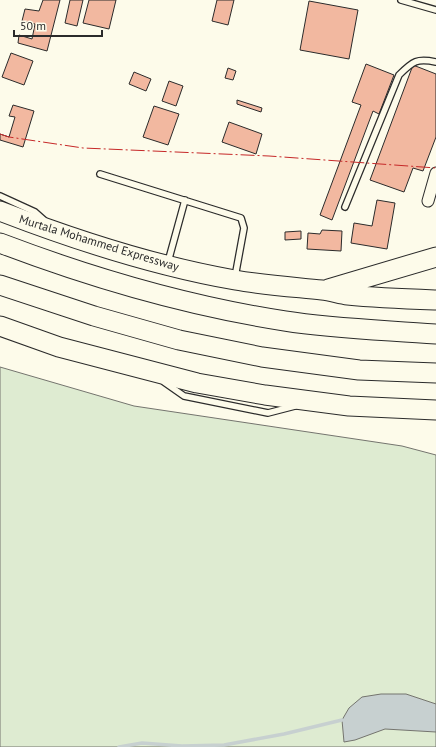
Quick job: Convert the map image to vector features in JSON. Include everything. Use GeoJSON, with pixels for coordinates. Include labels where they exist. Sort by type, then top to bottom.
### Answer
{"type":"FeatureCollection","features":[{"type":"Feature","properties":{"kind":"highway","name":"Murtala Mohammed Expressway"},"geometry":{"type":"LineString","coordinates":[[0,211],[129,255],[234,280],[285,288],[323,290],[348,295],[436,300]]}},
{"type":"Feature","properties":{"kind":"highway"},"geometry":{"type":"LineString","coordinates":[[0,243],[112,281],[156,294],[220,308],[286,321],[353,329],[436,334]]}},
{"type":"Feature","properties":{"kind":"highway"},"geometry":{"type":"LineString","coordinates":[[323,290],[436,257]]}},
{"type":"Feature","properties":{"kind":"highway"},"geometry":{"type":"LineString","coordinates":[[0,285],[94,316],[179,340],[262,357],[359,370],[436,373]]}},
{"type":"Feature","properties":{"kind":"highway"},"geometry":{"type":"LineString","coordinates":[[0,326],[59,347],[197,383],[265,395],[349,406],[431,412]]}},
{"type":"Feature","properties":{"kind":"street"},"geometry":{"type":"LineString","coordinates":[[428,201],[436,173]]}},
{"type":"Feature","properties":{"kind":"lane"},"geometry":{"type":"LineString","coordinates":[[401,0],[436,10]]}},
{"type":"Feature","properties":{"kind":"lane"},"geometry":{"type":"LineString","coordinates":[[345,207],[399,75],[408,65],[420,59],[436,62]]}},
{"type":"Feature","properties":{"kind":"lane"},"geometry":{"type":"LineString","coordinates":[[100,174],[241,218],[244,228],[234,280]]}},
{"type":"Feature","properties":{"kind":"lane"},"geometry":{"type":"LineString","coordinates":[[0,196],[35,212],[60,232]]}},
{"type":"Feature","properties":{"kind":"lane"},"geometry":{"type":"LineString","coordinates":[[167,264],[185,200]]}},
{"type":"Feature","properties":{"kind":"green space"},"geometry":{"type":"Polygon","coordinates":[[[0,367],[134,406],[402,446],[436,455],[436,747],[0,747],[0,367]]]}},
{"type":"Feature","properties":{"kind":"shaded area"},"geometry":{"type":"Polygon","coordinates":[[[381,694],[406,694],[436,704],[436,732],[385,729],[355,740],[344,742],[342,720],[349,708],[362,697],[381,694]]]}},
{"type":"Feature","properties":{"kind":"building"},"geometry":{"type":"Polygon","coordinates":[[[43,0],[60,0],[47,51],[18,43],[19,35],[32,39],[35,24],[22,21],[25,9],[39,11],[43,0]]]}},
{"type":"Feature","properties":{"kind":"building"},"geometry":{"type":"Polygon","coordinates":[[[70,0],[83,0],[77,26],[65,23],[70,0]]]}},
{"type":"Feature","properties":{"kind":"building"},"geometry":{"type":"Polygon","coordinates":[[[89,0],[116,0],[109,29],[83,23],[89,0]]]}},
{"type":"Feature","properties":{"kind":"building"},"geometry":{"type":"Polygon","coordinates":[[[217,0],[234,0],[228,25],[212,21],[217,0]]]}},
{"type":"Feature","properties":{"kind":"building"},"geometry":{"type":"Polygon","coordinates":[[[309,1],[358,10],[349,59],[300,50],[309,1]]]}},
{"type":"Feature","properties":{"kind":"building"},"geometry":{"type":"Polygon","coordinates":[[[11,53],[33,61],[24,85],[2,77],[11,53]]]}},
{"type":"Feature","properties":{"kind":"building"},"geometry":{"type":"Polygon","coordinates":[[[366,64],[394,75],[379,114],[373,111],[332,220],[320,215],[361,105],[352,102],[366,64]]]}},
{"type":"Feature","properties":{"kind":"building"},"geometry":{"type":"Polygon","coordinates":[[[413,65],[436,74],[436,137],[423,171],[413,168],[404,192],[370,180],[413,65]]]}},
{"type":"Feature","properties":{"kind":"building"},"geometry":{"type":"Polygon","coordinates":[[[228,68],[236,71],[233,80],[225,78],[228,68]]]}},
{"type":"Feature","properties":{"kind":"building"},"geometry":{"type":"Polygon","coordinates":[[[134,72],[151,79],[146,91],[129,84],[134,72]]]}},
{"type":"Feature","properties":{"kind":"building"},"geometry":{"type":"Polygon","coordinates":[[[169,81],[183,86],[176,106],[162,101],[169,81]]]}},
{"type":"Feature","properties":{"kind":"building"},"geometry":{"type":"Polygon","coordinates":[[[237,100],[262,108],[261,112],[237,104],[237,100]]]}},
{"type":"Feature","properties":{"kind":"building"},"geometry":{"type":"Polygon","coordinates":[[[13,105],[34,111],[23,147],[0,140],[0,134],[9,137],[15,117],[9,116],[13,105]]]}},
{"type":"Feature","properties":{"kind":"building"},"geometry":{"type":"Polygon","coordinates":[[[154,106],[179,114],[168,145],[143,137],[154,106]]]}},
{"type":"Feature","properties":{"kind":"building"},"geometry":{"type":"Polygon","coordinates":[[[229,122],[262,134],[256,154],[222,142],[229,122]]]}},
{"type":"Feature","properties":{"kind":"building"},"geometry":{"type":"Polygon","coordinates":[[[377,200],[395,203],[387,249],[351,243],[354,223],[372,226],[377,200]]]}},
{"type":"Feature","properties":{"kind":"building"},"geometry":{"type":"Polygon","coordinates":[[[322,230],[342,231],[341,251],[307,249],[308,233],[320,234],[322,230]]]}},
{"type":"Feature","properties":{"kind":"building"},"geometry":{"type":"Polygon","coordinates":[[[301,231],[301,239],[285,240],[285,232],[301,231]]]}},
{"type":"Feature","properties":{"kind":"waterway"},"geometry":{"type":"LineString","coordinates":[[119,747],[142,743],[182,746],[224,745],[284,734],[342,720]]}},
{"type":"Feature","properties":{"kind":"power"},"geometry":{"type":"LineString","coordinates":[[0,134],[9,137],[83,148],[269,156],[436,168]]}}]}
